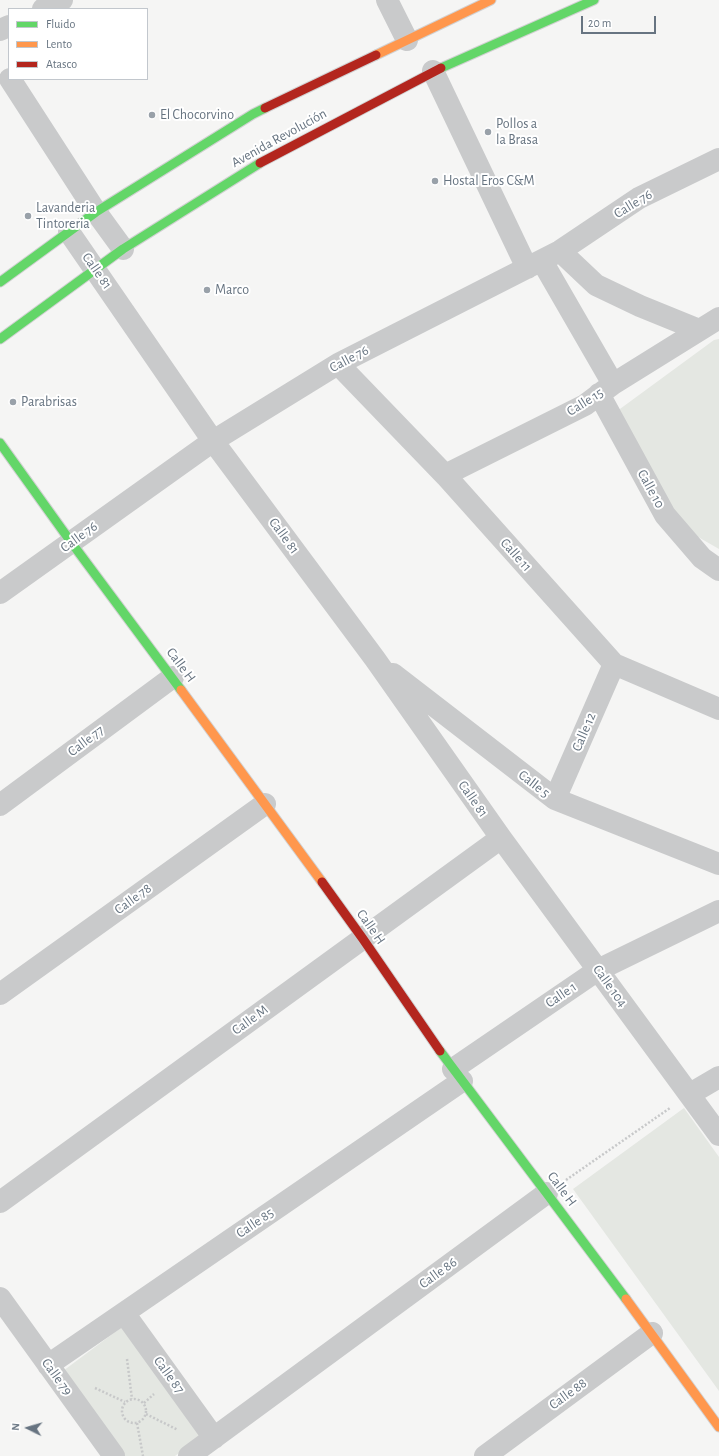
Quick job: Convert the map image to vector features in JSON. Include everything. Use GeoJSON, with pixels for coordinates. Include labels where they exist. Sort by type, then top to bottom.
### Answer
{"type":"FeatureCollection","features":[{"type":"Feature","properties":{"kind":"street"},"geometry":{"type":"LineString","coordinates":[[45,8],[62,0]]}},
{"type":"Feature","properties":{"kind":"street"},"geometry":{"type":"LineString","coordinates":[[387,0],[407,40]]}},
{"type":"Feature","properties":{"kind":"street"},"geometry":{"type":"LineString","coordinates":[[0,282],[96,212],[253,114],[491,0]]}},
{"type":"Feature","properties":{"kind":"street","name":"Avenida Revolución"},"geometry":{"type":"LineString","coordinates":[[0,339],[123,249],[269,158],[433,71],[594,0]]}},
{"type":"Feature","properties":{"kind":"street"},"geometry":{"type":"LineString","coordinates":[[0,64],[8,76]]}},
{"type":"Feature","properties":{"kind":"street","name":"Calle 10"},"geometry":{"type":"LineString","coordinates":[[433,71],[543,260],[665,515],[702,558],[719,570]]}},
{"type":"Feature","properties":{"kind":"street"},"geometry":{"type":"LineString","coordinates":[[10,80],[96,212],[123,249]]}},
{"type":"Feature","properties":{"kind":"street","name":"Calle 76"},"geometry":{"type":"LineString","coordinates":[[0,593],[213,441],[338,364],[543,260],[639,198],[719,159]]}},
{"type":"Feature","properties":{"kind":"street","name":"Calle 81"},"geometry":{"type":"LineString","coordinates":[[69,232],[96,269],[213,441],[375,659],[501,838]]}},
{"type":"Feature","properties":{"kind":"street"},"geometry":{"type":"LineString","coordinates":[[543,260],[640,306],[699,330]]}},
{"type":"Feature","properties":{"kind":"street","name":"Calle 15"},"geometry":{"type":"LineString","coordinates":[[445,475],[585,405],[606,389],[719,318]]}},
{"type":"Feature","properties":{"kind":"street","name":"Calle 11"},"geometry":{"type":"LineString","coordinates":[[338,364],[445,475],[614,664],[719,709]]}},
{"type":"Feature","properties":{"kind":"street","name":"Calle H"},"geometry":{"type":"LineString","coordinates":[[0,443],[71,542],[173,677],[266,804],[458,1075],[652,1333],[719,1427]]}},
{"type":"Feature","properties":{"kind":"street","name":"Calle 5"},"geometry":{"type":"LineString","coordinates":[[375,659],[555,799],[719,864]]}},
{"type":"Feature","properties":{"kind":"street","name":"Calle 12"},"geometry":{"type":"LineString","coordinates":[[555,799],[614,664]]}},
{"type":"Feature","properties":{"kind":"street","name":"Calle 77"},"geometry":{"type":"LineString","coordinates":[[0,805],[173,677]]}},
{"type":"Feature","properties":{"kind":"street","name":"Calle 78"},"geometry":{"type":"LineString","coordinates":[[0,994],[266,804]]}},
{"type":"Feature","properties":{"kind":"street","name":"Calle M"},"geometry":{"type":"LineString","coordinates":[[0,1202],[501,838]]}},
{"type":"Feature","properties":{"kind":"street","name":"Calle 104"},"geometry":{"type":"LineString","coordinates":[[501,838],[719,1135]]}},
{"type":"Feature","properties":{"kind":"street","name":"Calle 1"},"geometry":{"type":"LineString","coordinates":[[458,1075],[598,970],[719,911]]}},
{"type":"Feature","properties":{"kind":"street","name":"Calle 85"},"geometry":{"type":"LineString","coordinates":[[48,1365],[124,1313],[458,1075]]}},
{"type":"Feature","properties":{"kind":"street"},"geometry":{"type":"LineString","coordinates":[[690,1094],[719,1077]]}},
{"type":"Feature","properties":{"kind":"street","name":"Calle 86"},"geometry":{"type":"LineString","coordinates":[[189,1456],[547,1193]]}},
{"type":"Feature","properties":{"kind":"street","name":"Calle 79"},"geometry":{"type":"LineString","coordinates":[[0,1298],[114,1456]]}},
{"type":"Feature","properties":{"kind":"street","name":"Calle 87"},"geometry":{"type":"LineString","coordinates":[[124,1313],[214,1438]]}},
{"type":"Feature","properties":{"kind":"street","name":"Calle 88"},"geometry":{"type":"LineString","coordinates":[[485,1456],[652,1333]]}},
{"type":"Feature","properties":{"kind":"path"},"geometry":{"type":"LineString","coordinates":[[547,1193],[690,1094]]}},
{"type":"Feature","properties":{"kind":"path"},"geometry":{"type":"LineString","coordinates":[[128,1399],[140,1400],[144,1403],[146,1414],[141,1421],[137,1423],[130,1423],[123,1418],[122,1406],[128,1399]]}},
{"type":"Feature","properties":{"kind":"path"},"geometry":{"type":"LineString","coordinates":[[146,1414],[181,1432]]}},
{"type":"Feature","properties":{"kind":"path"},"geometry":{"type":"LineString","coordinates":[[137,1423],[143,1456]]}},
{"type":"Feature","properties":{"kind":"shaded area"},"geometry":{"type":"Polygon","coordinates":[[[719,339],[719,549],[686,530],[609,417],[714,340],[719,339]]]}},
{"type":"Feature","properties":{"kind":"shaded area"},"geometry":{"type":"Polygon","coordinates":[[[684,1108],[719,1157],[719,1391],[573,1189],[684,1108]]]}},
{"type":"Feature","properties":{"kind":"shaded area"},"geometry":{"type":"Polygon","coordinates":[[[123,1326],[204,1435],[175,1456],[120,1456],[59,1374],[123,1326]]]}},
{"type":"Feature","properties":{"kind":"traffic: fast"},"geometry":{"type":"LineString","coordinates":[[441,68],[594,0]]}},
{"type":"Feature","properties":{"kind":"traffic: fast"},"geometry":{"type":"LineString","coordinates":[[0,282],[96,212],[265,108]]}},
{"type":"Feature","properties":{"kind":"traffic: fast"},"geometry":{"type":"LineString","coordinates":[[0,339],[123,249],[260,163]]}},
{"type":"Feature","properties":{"kind":"traffic: fast"},"geometry":{"type":"LineString","coordinates":[[0,443],[71,542],[181,690]]}},
{"type":"Feature","properties":{"kind":"traffic: fast"},"geometry":{"type":"LineString","coordinates":[[440,1051],[626,1299]]}},
{"type":"Feature","properties":{"kind":"traffic: slow"},"geometry":{"type":"LineString","coordinates":[[376,55],[491,0]]}},
{"type":"Feature","properties":{"kind":"traffic: slow"},"geometry":{"type":"LineString","coordinates":[[181,690],[322,882]]}},
{"type":"Feature","properties":{"kind":"traffic: slow"},"geometry":{"type":"LineString","coordinates":[[626,1299],[719,1427]]}},
{"type":"Feature","properties":{"kind":"traffic: jam"},"geometry":{"type":"LineString","coordinates":[[265,108],[376,55]]}},
{"type":"Feature","properties":{"kind":"traffic: jam"},"geometry":{"type":"LineString","coordinates":[[260,163],[441,68]]}},
{"type":"Feature","properties":{"kind":"traffic: jam"},"geometry":{"type":"LineString","coordinates":[[322,882],[440,1051]]}},
{"type":"Feature","properties":{"kind":"place","name":"El Chocorvino"},"geometry":{"type":"Point","coordinates":[152,115]}},
{"type":"Feature","properties":{"kind":"place","name":"Pollos a la Brasa"},"geometry":{"type":"Point","coordinates":[488,132]}},
{"type":"Feature","properties":{"kind":"place","name":"Hostal Eros C&M"},"geometry":{"type":"Point","coordinates":[435,181]}},
{"type":"Feature","properties":{"kind":"place","name":"Lavanderia Tintoreria"},"geometry":{"type":"Point","coordinates":[28,216]}},
{"type":"Feature","properties":{"kind":"place","name":"Marco"},"geometry":{"type":"Point","coordinates":[207,290]}},
{"type":"Feature","properties":{"kind":"place","name":"Parabrisas"},"geometry":{"type":"Point","coordinates":[13,402]}}]}
